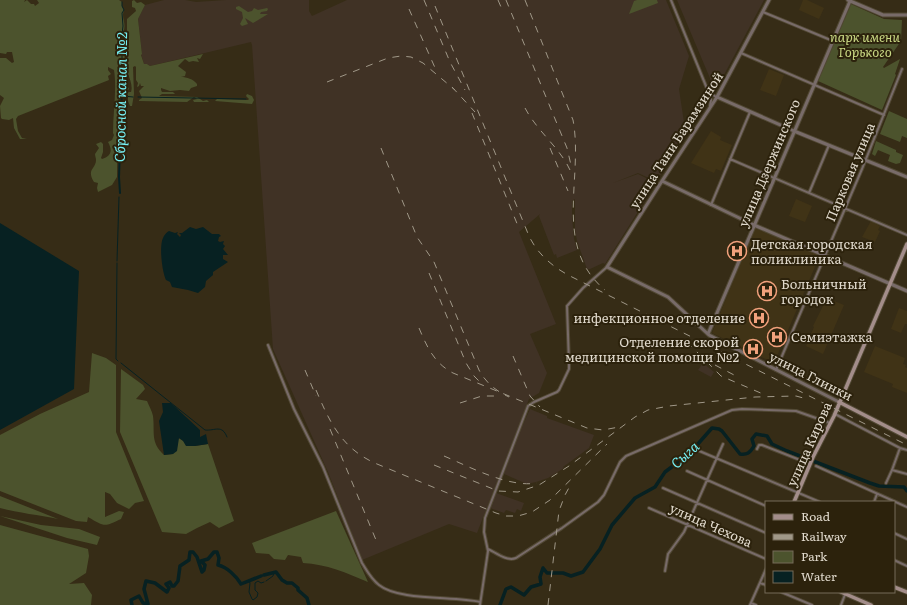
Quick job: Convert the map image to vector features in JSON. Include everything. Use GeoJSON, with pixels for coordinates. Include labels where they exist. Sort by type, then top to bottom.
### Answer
{"type":"FeatureCollection","features":[{"type":"Feature","properties":{"kind":"main road","name":"улица Кирова"},"geometry":{"type":"LineString","coordinates":[[794,501],[813,457],[834,414],[907,244]]}},
{"type":"Feature","properties":{"kind":"main road","name":"улица Кирова"},"geometry":{"type":"LineString","coordinates":[[890,284],[893,281],[907,250]]}},
{"type":"Feature","properties":{"kind":"main road","name":"улица Глинки"},"geometry":{"type":"LineString","coordinates":[[839,402],[907,437]]}},
{"type":"Feature","properties":{"kind":"main road"},"geometry":{"type":"LineString","coordinates":[[895,587],[907,592]]}},
{"type":"Feature","properties":{"kind":"main road"},"geometry":{"type":"LineString","coordinates":[[846,593],[871,605]]}},
{"type":"Feature","properties":{"kind":"street"},"geometry":{"type":"LineString","coordinates":[[671,0],[708,91],[711,100],[710,110]]}},
{"type":"Feature","properties":{"kind":"street","name":"улица Тани Барамзиной"},"geometry":{"type":"LineString","coordinates":[[607,267],[710,110],[769,0]]}},
{"type":"Feature","properties":{"kind":"street"},"geometry":{"type":"LineString","coordinates":[[849,0],[883,15],[907,15]]}},
{"type":"Feature","properties":{"kind":"street","name":"улица Дзержинского"},"geometry":{"type":"LineString","coordinates":[[708,334],[833,41],[849,0]]}},
{"type":"Feature","properties":{"kind":"street"},"geometry":{"type":"LineString","coordinates":[[763,12],[833,41]]}},
{"type":"Feature","properties":{"kind":"street"},"geometry":{"type":"LineString","coordinates":[[741,53],[884,115]]}},
{"type":"Feature","properties":{"kind":"street","name":"Парковая улица"},"geometry":{"type":"LineString","coordinates":[[776,370],[902,69]]}},
{"type":"Feature","properties":{"kind":"street"},"geometry":{"type":"LineString","coordinates":[[708,91],[717,97],[750,112],[907,177]]}},
{"type":"Feature","properties":{"kind":"street"},"geometry":{"type":"LineString","coordinates":[[711,205],[750,112]]}},
{"type":"Feature","properties":{"kind":"street"},"geometry":{"type":"LineString","coordinates":[[809,193],[829,145]]}},
{"type":"Feature","properties":{"kind":"street"},"geometry":{"type":"LineString","coordinates":[[730,159],[907,235]]}},
{"type":"Feature","properties":{"kind":"street"},"geometry":{"type":"LineString","coordinates":[[662,181],[754,225],[907,292]]}},
{"type":"Feature","properties":{"kind":"street"},"geometry":{"type":"LineString","coordinates":[[268,345],[294,408],[323,467],[362,563],[369,576],[380,586],[392,592],[403,595],[457,599],[480,604],[488,549],[484,532],[484,518],[527,408],[531,403],[560,390],[569,369],[567,306],[583,288],[607,267]]}},
{"type":"Feature","properties":{"kind":"street","name":"улица Глинки"},"geometry":{"type":"LineString","coordinates":[[607,267],[668,297],[708,334],[839,402]]}},
{"type":"Feature","properties":{"kind":"street"},"geometry":{"type":"LineString","coordinates":[[488,549],[512,560],[516,558],[598,502],[604,495],[620,462],[626,456],[732,410],[796,411],[830,423]]}},
{"type":"Feature","properties":{"kind":"street"},"geometry":{"type":"LineString","coordinates":[[834,414],[900,448],[907,450]]}},
{"type":"Feature","properties":{"kind":"street"},"geometry":{"type":"LineString","coordinates":[[665,571],[668,554],[684,532],[723,444]]}},
{"type":"Feature","properties":{"kind":"street"},"geometry":{"type":"LineString","coordinates":[[757,449],[759,445],[762,445],[810,464]]}},
{"type":"Feature","properties":{"kind":"street"},"geometry":{"type":"LineString","coordinates":[[886,483],[900,448]]}},
{"type":"Feature","properties":{"kind":"street"},"geometry":{"type":"LineString","coordinates":[[697,450],[818,501]]}},
{"type":"Feature","properties":{"kind":"street"},"geometry":{"type":"LineString","coordinates":[[816,466],[893,501]]}},
{"type":"Feature","properties":{"kind":"street"},"geometry":{"type":"LineString","coordinates":[[892,470],[907,474]]}},
{"type":"Feature","properties":{"kind":"street"},"geometry":{"type":"LineString","coordinates":[[687,471],[765,506]]}},
{"type":"Feature","properties":{"kind":"street"},"geometry":{"type":"LineString","coordinates":[[663,488],[765,533]]}},
{"type":"Feature","properties":{"kind":"street"},"geometry":{"type":"LineString","coordinates":[[874,501],[877,494]]}},
{"type":"Feature","properties":{"kind":"street"},"geometry":{"type":"LineString","coordinates":[[895,502],[907,507]]}},
{"type":"Feature","properties":{"kind":"street","name":"улица Чехова"},"geometry":{"type":"LineString","coordinates":[[649,508],[765,559]]}},
{"type":"Feature","properties":{"kind":"street"},"geometry":{"type":"LineString","coordinates":[[895,533],[907,538]]}},
{"type":"Feature","properties":{"kind":"street"},"geometry":{"type":"LineString","coordinates":[[895,560],[907,566]]}},
{"type":"Feature","properties":{"kind":"street"},"geometry":{"type":"LineString","coordinates":[[756,605],[751,604],[765,571]]}},
{"type":"Feature","properties":{"kind":"street"},"geometry":{"type":"LineString","coordinates":[[760,583],[765,586]]}},
{"type":"Feature","properties":{"kind":"street"},"geometry":{"type":"LineString","coordinates":[[783,593],[812,605]]}},
{"type":"Feature","properties":{"kind":"street"},"geometry":{"type":"LineString","coordinates":[[841,605],[846,593]]}},
{"type":"Feature","properties":{"kind":"shaded area"},"geometry":{"type":"Polygon","coordinates":[[[164,0],[185,0],[196,2],[226,0],[309,0],[309,11],[312,16],[347,0],[666,0],[689,56],[679,89],[686,136],[659,177],[651,174],[649,178],[638,173],[613,183],[638,174],[656,183],[605,264],[603,263],[587,269],[577,241],[575,229],[575,199],[572,201],[572,217],[574,239],[577,250],[557,258],[556,254],[554,255],[539,216],[540,214],[519,232],[556,324],[530,334],[547,373],[539,393],[529,399],[477,533],[449,524],[362,560],[328,472],[273,349],[251,42],[150,66],[144,64],[141,54],[138,19],[145,5],[164,0]]]}},
{"type":"Feature","properties":{"kind":"shaded area"},"geometry":{"type":"Polygon","coordinates":[[[677,0],[764,0],[718,86],[712,83],[677,0]]]}},
{"type":"Feature","properties":{"kind":"shaded area"},"geometry":{"type":"Polygon","coordinates":[[[803,0],[807,0],[824,8],[819,19],[799,10],[803,0]]]}},
{"type":"Feature","properties":{"kind":"shaded area"},"geometry":{"type":"Polygon","coordinates":[[[769,69],[784,75],[776,96],[760,90],[769,69]]]}},
{"type":"Feature","properties":{"kind":"shaded area"},"geometry":{"type":"Polygon","coordinates":[[[711,131],[721,137],[720,140],[732,145],[721,171],[716,169],[714,173],[691,163],[711,131]]]}},
{"type":"Feature","properties":{"kind":"shaded area"},"geometry":{"type":"Polygon","coordinates":[[[796,199],[812,206],[805,222],[789,216],[796,199]]]}},
{"type":"Feature","properties":{"kind":"shaded area"},"geometry":{"type":"Polygon","coordinates":[[[871,221],[880,226],[878,230],[880,231],[875,242],[862,237],[871,221]]]}},
{"type":"Feature","properties":{"kind":"shaded area","name":"Больничный городок"},"geometry":{"type":"Polygon","coordinates":[[[755,228],[820,255],[774,363],[712,333],[755,228]]]}},
{"type":"Feature","properties":{"kind":"shaded area"},"geometry":{"type":"Polygon","coordinates":[[[827,298],[844,305],[823,354],[806,346],[814,327],[813,326],[827,298]]]}},
{"type":"Feature","properties":{"kind":"shaded area"},"geometry":{"type":"Polygon","coordinates":[[[899,308],[907,311],[907,324],[905,324],[901,333],[891,329],[899,308]]]}},
{"type":"Feature","properties":{"kind":"shaded area"},"geometry":{"type":"Polygon","coordinates":[[[875,346],[905,358],[903,364],[906,365],[905,367],[907,368],[907,393],[892,387],[893,384],[864,372],[875,346]]]}},
{"type":"Feature","properties":{"kind":"shaded area"},"geometry":{"type":"Polygon","coordinates":[[[703,363],[714,372],[711,377],[698,370],[703,363]]]}},
{"type":"Feature","properties":{"kind":"shaded area"},"geometry":{"type":"Polygon","coordinates":[[[530,409],[547,416],[547,418],[594,435],[589,448],[563,467],[564,468],[548,478],[527,484],[504,474],[515,442],[530,409]]]}},
{"type":"Feature","properties":{"kind":"shaded area"},"geometry":{"type":"Polygon","coordinates":[[[496,493],[524,503],[521,511],[517,509],[515,513],[506,510],[504,513],[490,508],[496,493]]]}},
{"type":"Feature","properties":{"kind":"green space"},"geometry":{"type":"Polygon","coordinates":[[[0,0],[25,0],[24,2],[27,0],[35,6],[39,3],[37,0],[119,0],[122,2],[124,10],[124,30],[127,33],[127,19],[136,11],[135,8],[132,7],[132,1],[134,0],[137,3],[141,2],[145,5],[138,19],[141,55],[144,64],[150,66],[203,54],[200,59],[197,58],[199,62],[189,62],[185,59],[178,66],[186,72],[185,76],[181,77],[192,80],[197,84],[197,86],[191,88],[189,91],[170,91],[161,88],[162,92],[173,92],[175,94],[162,94],[159,96],[197,97],[203,101],[207,100],[209,102],[194,102],[193,100],[197,99],[194,97],[187,102],[139,101],[142,98],[139,91],[144,86],[141,86],[140,83],[137,87],[136,67],[133,67],[134,94],[132,106],[130,106],[128,97],[125,95],[127,92],[131,92],[132,88],[128,74],[126,74],[129,89],[126,91],[124,86],[124,88],[122,88],[118,112],[117,177],[112,185],[98,192],[98,183],[94,182],[91,172],[96,163],[95,154],[99,148],[96,144],[101,142],[103,144],[102,159],[109,155],[111,151],[108,142],[112,140],[114,135],[114,70],[108,67],[111,74],[108,76],[109,80],[18,116],[16,119],[18,131],[22,138],[27,139],[20,139],[14,128],[13,118],[9,120],[1,118],[0,106],[4,98],[0,95],[0,58],[6,58],[12,63],[14,62],[12,52],[7,52],[6,54],[0,53],[0,0]]]}},
{"type":"Feature","properties":{"kind":"green space"},"geometry":{"type":"Polygon","coordinates":[[[657,0],[658,3],[629,14],[634,1],[657,0]]]}},
{"type":"Feature","properties":{"kind":"green space","name":"парк имени Горького"},"geometry":{"type":"Polygon","coordinates":[[[851,4],[884,19],[902,20],[901,41],[883,67],[884,68],[900,59],[895,74],[896,75],[882,110],[818,81],[851,4]]]}},
{"type":"Feature","properties":{"kind":"green space"},"geometry":{"type":"Polygon","coordinates":[[[239,6],[248,12],[252,11],[254,8],[258,10],[267,8],[267,11],[261,12],[260,14],[268,14],[253,23],[245,18],[248,24],[242,26],[240,24],[243,18],[242,12],[236,9],[236,7],[239,6]]]}},
{"type":"Feature","properties":{"kind":"green space"},"geometry":{"type":"Polygon","coordinates":[[[247,94],[252,96],[254,100],[252,104],[215,101],[217,99],[248,100],[249,99],[246,96],[247,94]]]}},
{"type":"Feature","properties":{"kind":"green space"},"geometry":{"type":"Polygon","coordinates":[[[889,111],[907,119],[907,138],[902,136],[900,142],[880,134],[889,111]]]}},
{"type":"Feature","properties":{"kind":"green space"},"geometry":{"type":"Polygon","coordinates":[[[876,141],[896,150],[896,152],[903,155],[900,163],[896,164],[888,161],[890,155],[878,150],[875,156],[872,154],[876,141]]]}},
{"type":"Feature","properties":{"kind":"green space"},"geometry":{"type":"Polygon","coordinates":[[[92,353],[106,358],[116,365],[116,432],[144,501],[135,503],[129,509],[117,503],[110,494],[105,492],[105,517],[119,511],[124,512],[121,519],[108,525],[98,523],[88,517],[87,522],[76,521],[0,491],[0,435],[40,414],[89,392],[92,353]]]}},
{"type":"Feature","properties":{"kind":"green space"},"geometry":{"type":"Polygon","coordinates":[[[121,369],[143,385],[145,389],[136,399],[147,401],[153,416],[155,441],[164,455],[173,454],[178,438],[195,446],[208,444],[234,521],[219,528],[210,522],[186,534],[162,532],[120,432],[121,369]]]}},
{"type":"Feature","properties":{"kind":"green space"},"geometry":{"type":"Polygon","coordinates":[[[0,496],[58,519],[0,508],[0,496]]]}},
{"type":"Feature","properties":{"kind":"green space"},"geometry":{"type":"Polygon","coordinates":[[[336,511],[368,582],[328,567],[303,563],[301,557],[288,555],[285,560],[274,559],[269,554],[256,553],[252,543],[336,511]]]}},
{"type":"Feature","properties":{"kind":"green space"},"geometry":{"type":"Polygon","coordinates":[[[0,516],[41,525],[79,529],[100,537],[97,545],[67,538],[0,516]]]}},
{"type":"Feature","properties":{"kind":"green space"},"geometry":{"type":"Polygon","coordinates":[[[0,525],[88,549],[89,556],[86,573],[69,584],[84,583],[92,595],[91,605],[0,605],[0,525]]]}},
{"type":"Feature","properties":{"kind":"water"},"geometry":{"type":"Polygon","coordinates":[[[0,223],[79,271],[74,389],[0,430],[0,223]]]}},
{"type":"Feature","properties":{"kind":"water"},"geometry":{"type":"Polygon","coordinates":[[[190,227],[196,229],[203,227],[212,234],[219,234],[221,236],[219,237],[218,241],[224,241],[223,244],[225,246],[223,249],[228,255],[223,255],[223,259],[228,262],[213,272],[213,275],[206,281],[205,287],[198,293],[172,287],[170,282],[166,280],[162,265],[161,247],[163,237],[169,231],[175,233],[178,232],[177,234],[180,237],[181,235],[179,233],[182,233],[190,227]]]}},
{"type":"Feature","properties":{"kind":"water"},"geometry":{"type":"Polygon","coordinates":[[[162,403],[171,403],[200,430],[200,437],[206,434],[208,444],[186,446],[179,438],[177,451],[173,454],[164,455],[159,421],[163,412],[162,403]]]}},
{"type":"Feature","properties":{"kind":"waterway","name":"Сбросной канал №2"},"geometry":{"type":"LineString","coordinates":[[122,2],[124,10],[122,13],[123,26],[121,44],[122,88]]}},
{"type":"Feature","properties":{"kind":"waterway","name":"Сбросной канал №2"},"geometry":{"type":"LineString","coordinates":[[120,193],[119,177],[122,88]]}},
{"type":"Feature","properties":{"kind":"waterway"},"geometry":{"type":"LineString","coordinates":[[123,96],[133,97]]}},
{"type":"Feature","properties":{"kind":"waterway"},"geometry":{"type":"LineString","coordinates":[[138,97],[246,99]]}},
{"type":"Feature","properties":{"kind":"waterway","name":"Сбросной канал №2"},"geometry":{"type":"LineString","coordinates":[[117,261],[119,197]]}},
{"type":"Feature","properties":{"kind":"waterway","name":"Сбросной канал №2"},"geometry":{"type":"LineString","coordinates":[[117,263],[116,359],[118,361]]}},
{"type":"Feature","properties":{"kind":"waterway","name":"Сбросной канал №2"},"geometry":{"type":"LineString","coordinates":[[121,363],[205,430],[220,429],[227,437]]}},
{"type":"Feature","properties":{"kind":"waterway","name":"Сыга"},"geometry":{"type":"LineString","coordinates":[[500,605],[506,589],[511,587],[524,595],[531,587],[541,584],[540,577],[543,568],[547,573],[563,573],[571,576],[583,572],[600,549],[612,525],[635,498],[655,487],[665,472],[689,454],[712,428],[722,431],[740,454],[746,454],[751,450],[754,446],[752,439],[756,434],[767,436],[772,444],[787,451],[870,483],[879,486],[904,487],[907,491]]}},
{"type":"Feature","properties":{"kind":"waterway","name":"Сыга"},"geometry":{"type":"LineString","coordinates":[[132,605],[131,600],[139,596],[143,603],[148,604],[144,589],[146,581],[155,583],[167,592],[169,588],[166,584],[170,582],[172,586],[174,586],[178,581],[180,566],[189,560],[190,552],[193,552],[197,557],[202,572],[205,565],[201,561],[208,559],[214,552],[217,552],[219,558],[218,565],[231,572],[241,584],[261,576]]}},
{"type":"Feature","properties":{"kind":"waterway","name":"Сыга"},"geometry":{"type":"LineString","coordinates":[[264,575],[276,572],[282,580],[287,583],[292,583],[298,588],[298,590],[307,598],[309,605]]}},
{"type":"Feature","properties":{"kind":"waterway"},"geometry":{"type":"LineString","coordinates":[[266,581],[273,576],[274,573]]}},
{"type":"Feature","properties":{"kind":"waterway"},"geometry":{"type":"LineString","coordinates":[[249,581],[249,592],[253,600],[257,597],[258,593],[255,590],[255,583],[258,581],[261,583],[264,582]]}},
{"type":"Feature","properties":{"kind":"railway"},"geometry":{"type":"LineString","coordinates":[[424,0],[450,62],[465,90]]}},
{"type":"Feature","properties":{"kind":"railway"},"geometry":{"type":"LineString","coordinates":[[498,0],[501,7]]}},
{"type":"Feature","properties":{"kind":"railway"},"geometry":{"type":"LineString","coordinates":[[506,0],[567,148],[571,165]]}},
{"type":"Feature","properties":{"kind":"railway"},"geometry":{"type":"LineString","coordinates":[[525,0],[573,120],[575,142],[573,210],[574,232],[579,253],[589,272],[605,290]]}},
{"type":"Feature","properties":{"kind":"railway"},"geometry":{"type":"LineString","coordinates":[[435,6],[529,236],[537,249],[547,260],[572,277],[907,445]]}},
{"type":"Feature","properties":{"kind":"railway"},"geometry":{"type":"LineString","coordinates":[[409,9],[436,70]]}},
{"type":"Feature","properties":{"kind":"railway"},"geometry":{"type":"LineString","coordinates":[[327,82],[388,58],[401,56],[411,57],[423,63],[455,90]]}},
{"type":"Feature","properties":{"kind":"railway"},"geometry":{"type":"LineString","coordinates":[[452,87],[475,112]]}},
{"type":"Feature","properties":{"kind":"railway"},"geometry":{"type":"LineString","coordinates":[[525,108],[566,162],[570,170]]}},
{"type":"Feature","properties":{"kind":"railway"},"geometry":{"type":"LineString","coordinates":[[472,113],[518,226]]}},
{"type":"Feature","properties":{"kind":"railway"},"geometry":{"type":"LineString","coordinates":[[381,148],[417,237],[434,262],[479,370],[492,386],[509,397]]}},
{"type":"Feature","properties":{"kind":"railway"},"geometry":{"type":"LineString","coordinates":[[550,148],[568,191]]}},
{"type":"Feature","properties":{"kind":"railway"},"geometry":{"type":"LineString","coordinates":[[429,273],[466,363],[474,376],[481,383]]}},
{"type":"Feature","properties":{"kind":"railway"},"geometry":{"type":"LineString","coordinates":[[419,328],[432,354],[446,369],[453,373],[587,428],[603,430],[619,427]]}},
{"type":"Feature","properties":{"kind":"railway"},"geometry":{"type":"LineString","coordinates":[[687,342],[721,376],[763,394]]}},
{"type":"Feature","properties":{"kind":"railway"},"geometry":{"type":"LineString","coordinates":[[513,356],[530,396],[540,407]]}},
{"type":"Feature","properties":{"kind":"railway"},"geometry":{"type":"LineString","coordinates":[[715,365],[736,376]]}},
{"type":"Feature","properties":{"kind":"railway"},"geometry":{"type":"LineString","coordinates":[[305,370],[316,396]]}},
{"type":"Feature","properties":{"kind":"railway"},"geometry":{"type":"LineString","coordinates":[[316,390],[332,424],[339,434],[346,443],[365,458],[506,516],[518,516],[532,512],[550,500],[607,444]]}},
{"type":"Feature","properties":{"kind":"railway"},"geometry":{"type":"LineString","coordinates":[[460,403],[482,396],[500,396]]}},
{"type":"Feature","properties":{"kind":"railway"},"geometry":{"type":"LineString","coordinates":[[434,465],[498,491],[518,492],[539,485],[569,466],[635,417],[648,410],[669,406],[755,397],[796,396],[807,399]]}},
{"type":"Feature","properties":{"kind":"railway"},"geometry":{"type":"LineString","coordinates":[[330,429],[376,540]]}},
{"type":"Feature","properties":{"kind":"railway"},"geometry":{"type":"LineString","coordinates":[[444,456],[477,471],[502,480],[526,484],[537,483]]}},
{"type":"Feature","properties":{"kind":"railway"},"geometry":{"type":"LineString","coordinates":[[548,605],[559,511],[571,484]]}},
{"type":"Feature","properties":{"kind":"place","name":"Детская городская поликлиника"},"geometry":{"type":"Point","coordinates":[737,251]}},
{"type":"Feature","properties":{"kind":"place","name":"Больничный городок"},"geometry":{"type":"Point","coordinates":[767,291]}},
{"type":"Feature","properties":{"kind":"place","name":"инфекционное отделение"},"geometry":{"type":"Point","coordinates":[759,318]}},
{"type":"Feature","properties":{"kind":"place","name":"Семиэтажка"},"geometry":{"type":"Point","coordinates":[777,337]}},
{"type":"Feature","properties":{"kind":"place","name":"Отделение скорой медицинской помощи №2"},"geometry":{"type":"Point","coordinates":[753,349]}}]}
